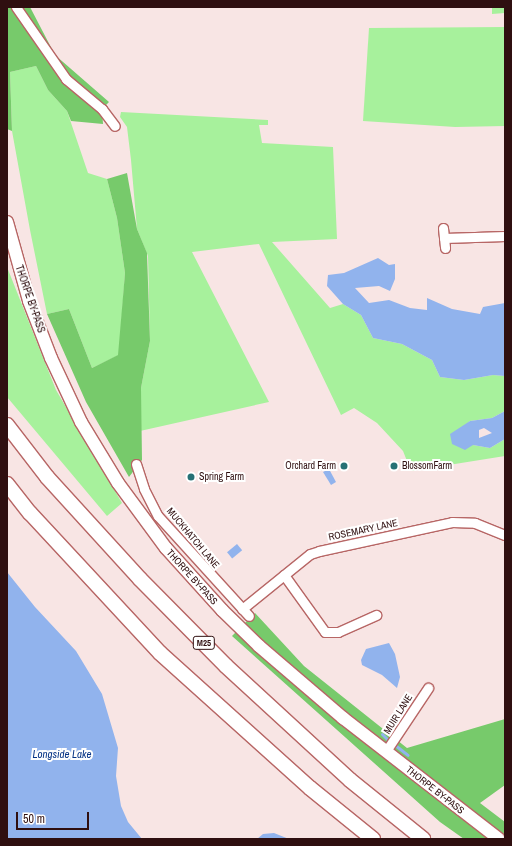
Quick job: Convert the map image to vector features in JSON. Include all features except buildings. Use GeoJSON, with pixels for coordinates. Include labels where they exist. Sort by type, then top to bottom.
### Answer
{"type":"FeatureCollection","features":[{"type":"Feature","properties":{"kind":"highway","name":"M25"},"geometry":{"type":"LineString","coordinates":[[7,425],[47,477],[140,579],[205,644],[350,780],[423,839]]}},
{"type":"Feature","properties":{"kind":"highway"},"geometry":{"type":"LineString","coordinates":[[7,484],[30,513],[160,653],[310,788],[373,839]]}},
{"type":"Feature","properties":{"kind":"main road","name":"THORPE BY-PASS"},"geometry":{"type":"LineString","coordinates":[[7,222],[27,293],[51,358],[81,422],[134,505],[166,548],[222,610],[265,651],[386,751],[499,839]]}},
{"type":"Feature","properties":{"kind":"street"},"geometry":{"type":"LineString","coordinates":[[16,7],[66,79],[102,109],[115,126]]}},
{"type":"Feature","properties":{"kind":"street"},"geometry":{"type":"LineString","coordinates":[[443,228],[445,248]]}},
{"type":"Feature","properties":{"kind":"street"},"geometry":{"type":"LineString","coordinates":[[444,238],[505,236]]}},
{"type":"Feature","properties":{"kind":"street","name":"MUCKHATCH LANE"},"geometry":{"type":"LineString","coordinates":[[136,464],[144,489],[158,516],[249,616]]}},
{"type":"Feature","properties":{"kind":"street","name":"ROSEMARY LANE"},"geometry":{"type":"LineString","coordinates":[[242,609],[310,554],[319,551],[436,525],[475,523],[505,535]]}},
{"type":"Feature","properties":{"kind":"street"},"geometry":{"type":"LineString","coordinates":[[284,575],[325,632],[338,632],[376,615]]}},
{"type":"Feature","properties":{"kind":"street","name":"MUIR LANE"},"geometry":{"type":"LineString","coordinates":[[386,751],[428,688]]}},
{"type":"Feature","properties":{"kind":"green space"},"geometry":{"type":"Polygon","coordinates":[[[7,7],[30,7],[55,55],[109,102],[102,109],[103,124],[71,121],[67,111],[48,90],[36,66],[10,72],[12,131],[7,129],[7,7]]]}},
{"type":"Feature","properties":{"kind":"green space"},"geometry":{"type":"Polygon","coordinates":[[[492,7],[505,7],[505,13],[492,14],[492,7]]]}},
{"type":"Feature","properties":{"kind":"green space"},"geometry":{"type":"Polygon","coordinates":[[[505,27],[505,126],[455,127],[363,121],[369,28],[505,27]]]}},
{"type":"Feature","properties":{"kind":"green space"},"geometry":{"type":"Polygon","coordinates":[[[36,66],[48,90],[67,111],[88,173],[107,179],[117,218],[125,273],[119,355],[92,368],[69,309],[47,314],[30,230],[12,131],[10,72],[36,66]]]}},
{"type":"Feature","properties":{"kind":"green space"},"geometry":{"type":"Polygon","coordinates":[[[121,112],[268,120],[268,125],[259,125],[262,143],[333,147],[337,239],[272,242],[330,308],[343,304],[361,315],[373,338],[402,344],[432,360],[440,377],[464,380],[493,375],[505,376],[505,411],[492,418],[470,421],[463,427],[473,445],[490,448],[505,439],[505,456],[411,471],[403,451],[377,423],[354,408],[341,415],[259,244],[192,252],[269,402],[140,431],[141,388],[150,341],[148,256],[137,229],[127,127],[120,117],[121,112]]]}},
{"type":"Feature","properties":{"kind":"green space"},"geometry":{"type":"Polygon","coordinates":[[[127,173],[137,229],[147,253],[150,341],[141,388],[142,460],[129,477],[86,402],[47,314],[69,309],[92,368],[118,355],[125,273],[117,218],[107,179],[127,173]]]}},
{"type":"Feature","properties":{"kind":"green space"},"geometry":{"type":"Polygon","coordinates":[[[7,267],[56,390],[122,503],[107,516],[7,397],[7,267]]]}},
{"type":"Feature","properties":{"kind":"green space"},"geometry":{"type":"Polygon","coordinates":[[[255,613],[304,666],[407,748],[505,719],[505,785],[480,803],[505,822],[505,839],[464,839],[440,822],[232,636],[255,613]]]}},
{"type":"Feature","properties":{"kind":"water"},"geometry":{"type":"Polygon","coordinates":[[[378,258],[389,265],[395,264],[395,279],[390,291],[379,286],[355,288],[369,303],[389,300],[410,308],[427,310],[427,298],[452,309],[480,314],[483,307],[505,303],[505,376],[493,375],[464,380],[440,377],[432,360],[402,344],[373,338],[361,315],[343,304],[327,286],[328,275],[344,273],[378,258]]]}},
{"type":"Feature","properties":{"kind":"water"},"geometry":{"type":"Polygon","coordinates":[[[505,411],[505,439],[490,448],[473,445],[465,450],[452,444],[450,434],[470,421],[492,418],[505,411]],[[484,428],[479,430],[479,438],[492,433],[484,428]]]}},
{"type":"Feature","properties":{"kind":"water"},"geometry":{"type":"Polygon","coordinates":[[[329,469],[336,482],[331,485],[323,472],[329,469]]]}},
{"type":"Feature","properties":{"kind":"water"},"geometry":{"type":"Polygon","coordinates":[[[237,544],[242,550],[232,558],[227,552],[237,544]]]}},
{"type":"Feature","properties":{"kind":"water","name":"Longside Lake"},"geometry":{"type":"Polygon","coordinates":[[[7,572],[35,607],[76,651],[102,694],[118,748],[116,776],[121,806],[128,822],[142,839],[7,839],[7,572]]]}},
{"type":"Feature","properties":{"kind":"water"},"geometry":{"type":"Polygon","coordinates":[[[389,643],[395,654],[400,677],[397,688],[382,675],[362,665],[361,660],[366,649],[389,643]]]}},
{"type":"Feature","properties":{"kind":"water"},"geometry":{"type":"Polygon","coordinates":[[[274,833],[289,839],[257,839],[263,834],[274,833]]]}},
{"type":"Feature","properties":{"kind":"waterway"},"geometry":{"type":"LineString","coordinates":[[382,734],[390,742]]}},
{"type":"Feature","properties":{"kind":"waterway"},"geometry":{"type":"LineString","coordinates":[[395,745],[408,755]]}},
{"type":"Feature","properties":{"kind":"place","name":"Orchard Farm"},"geometry":{"type":"Point","coordinates":[344,466]}},
{"type":"Feature","properties":{"kind":"place","name":"BlossomFarm"},"geometry":{"type":"Point","coordinates":[394,466]}},
{"type":"Feature","properties":{"kind":"place","name":"Spring Farm"},"geometry":{"type":"Point","coordinates":[191,477]}}]}
